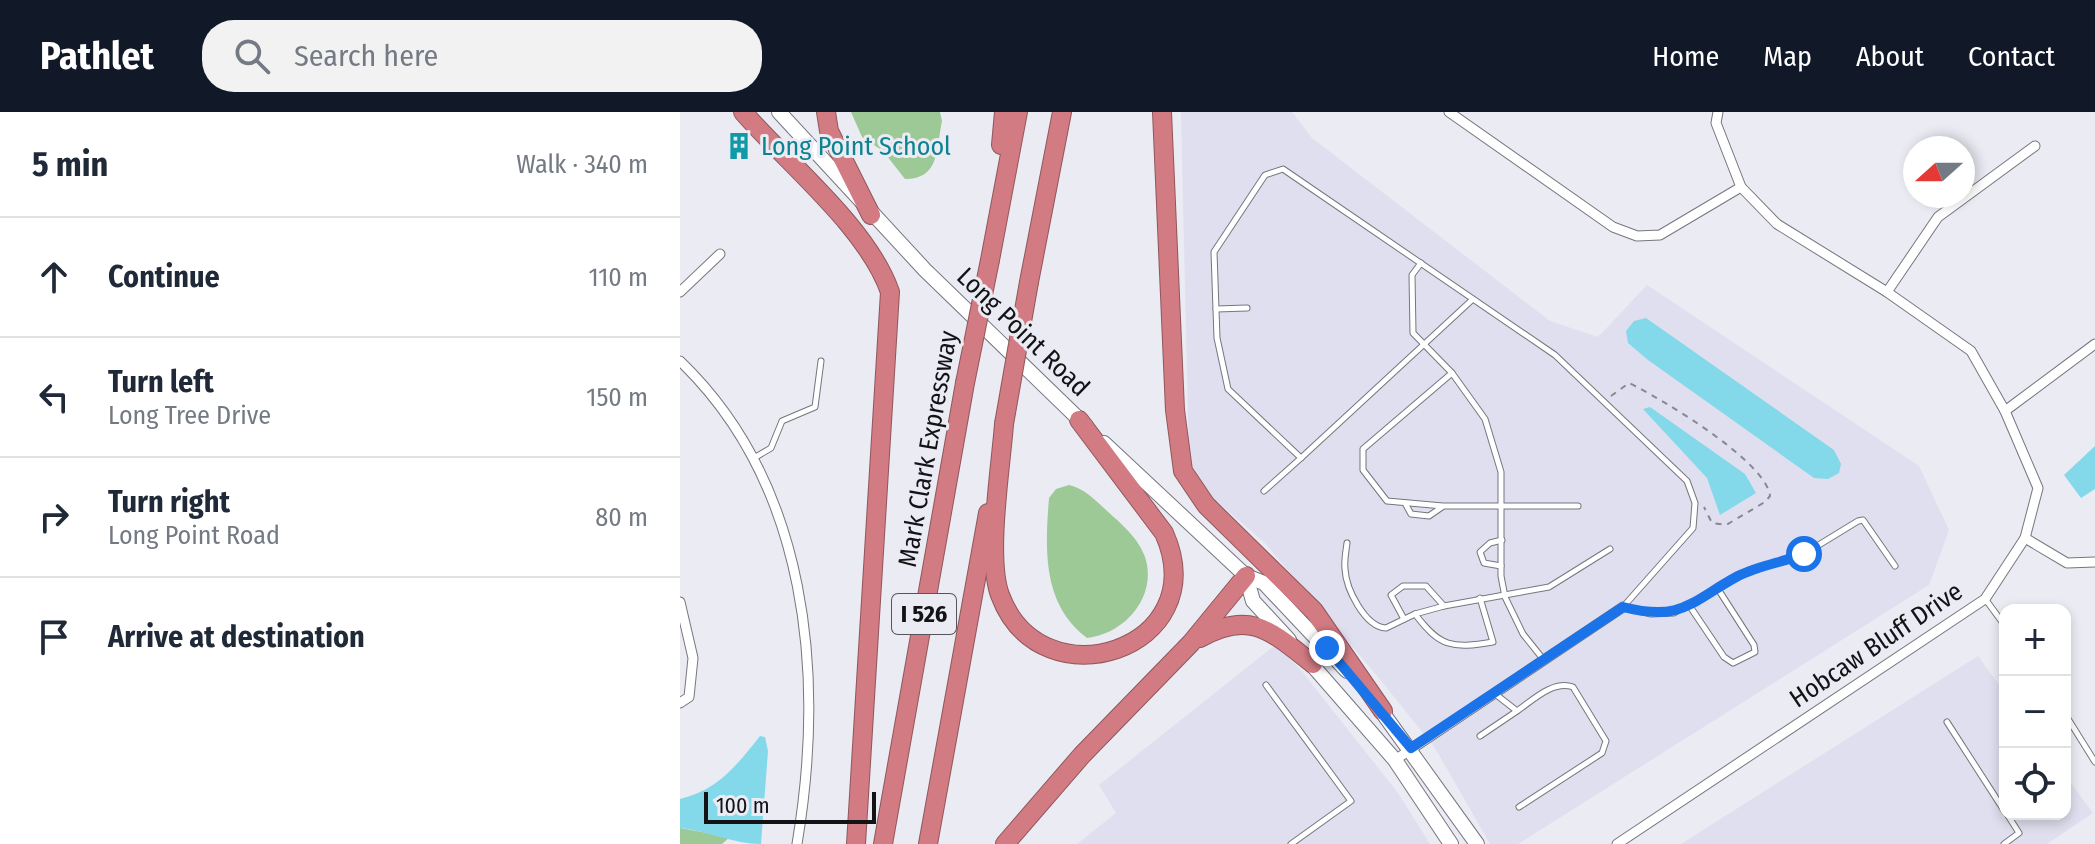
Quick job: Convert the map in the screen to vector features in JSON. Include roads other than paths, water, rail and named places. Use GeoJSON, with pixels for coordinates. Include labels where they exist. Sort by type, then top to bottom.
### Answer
{"type":"FeatureCollection","features":[{"type":"Feature","properties":{"kind":"highway"},"geometry":{"type":"LineString","coordinates":[[743,112],[864,242],[890,292],[856,844]]}},
{"type":"Feature","properties":{"kind":"highway"},"geometry":{"type":"LineString","coordinates":[[826,112],[829,131],[871,215]]}},
{"type":"Feature","properties":{"kind":"highway"},"geometry":{"type":"LineString","coordinates":[[990,260],[1004,112]]}},
{"type":"Feature","properties":{"kind":"highway","name":"Mark Clark Expressway"},"geometry":{"type":"LineString","coordinates":[[883,844],[965,383],[1018,112]]}},
{"type":"Feature","properties":{"kind":"highway","name":"I 526"},"geometry":{"type":"LineString","coordinates":[[928,844],[1062,112]]}},
{"type":"Feature","properties":{"kind":"highway"},"geometry":{"type":"LineString","coordinates":[[1162,112],[1175,410],[1183,471],[1206,505],[1314,611],[1383,711]]}},
{"type":"Feature","properties":{"kind":"highway"},"geometry":{"type":"LineString","coordinates":[[1004,424],[995,553],[999,594],[1012,617],[1031,636],[1065,653],[1085,656],[1120,650],[1153,628],[1174,580],[1171,549],[1164,533],[1079,420]]}},
{"type":"Feature","properties":{"kind":"highway"},"geometry":{"type":"LineString","coordinates":[[1005,844],[1082,755],[1191,643],[1246,576]]}},
{"type":"Feature","properties":{"kind":"highway"},"geometry":{"type":"LineString","coordinates":[[1191,643],[1230,624],[1262,627],[1313,664]]}},
{"type":"Feature","properties":{"kind":"main road","name":"Long Point Road"},"geometry":{"type":"LineString","coordinates":[[779,112],[871,215],[1079,420],[1246,576],[1264,583],[1383,711],[1477,844]]}},
{"type":"Feature","properties":{"kind":"main road","name":"Long Point Road"},"geometry":{"type":"LineString","coordinates":[[1246,576],[1253,601],[1313,664],[1395,760],[1451,844]]}},
{"type":"Feature","properties":{"kind":"street"},"geometry":{"type":"LineString","coordinates":[[1449,112],[1613,227],[1637,236],[1660,235],[1741,187]]}},
{"type":"Feature","properties":{"kind":"street","name":"Hobcaw Bluff Drive"},"geometry":{"type":"LineString","coordinates":[[1617,844],[1985,599],[2025,538],[2038,488],[2005,411],[1971,351],[1887,292],[1777,224],[1741,187],[1716,123],[1718,112]]}},
{"type":"Feature","properties":{"kind":"street"},"geometry":{"type":"LineString","coordinates":[[1887,292],[1938,217],[2035,146]]}},
{"type":"Feature","properties":{"kind":"street"},"geometry":{"type":"LineString","coordinates":[[680,292],[720,254]]}},
{"type":"Feature","properties":{"kind":"street"},"geometry":{"type":"LineString","coordinates":[[2005,411],[2095,344]]}},
{"type":"Feature","properties":{"kind":"street"},"geometry":{"type":"LineString","coordinates":[[680,361],[700,380],[753,459],[773,497],[796,571],[810,659],[807,787],[797,844]]}},
{"type":"Feature","properties":{"kind":"street"},"geometry":{"type":"LineString","coordinates":[[2025,538],[2067,563],[2095,562]]}},
{"type":"Feature","properties":{"kind":"street"},"geometry":{"type":"LineString","coordinates":[[680,602],[693,658],[689,697],[680,703]]}},
{"type":"Feature","properties":{"kind":"street"},"geometry":{"type":"LineString","coordinates":[[1395,760],[1623,607]]}},
{"type":"Feature","properties":{"kind":"lane"},"geometry":{"type":"LineString","coordinates":[[1301,458],[1228,389],[1217,338],[1214,252],[1265,175],[1283,169],[1555,355],[1687,481],[1694,509],[1693,528],[1623,607],[1651,614],[1674,613],[1742,574],[1804,554],[1863,520],[1895,566]]}},
{"type":"Feature","properties":{"kind":"lane"},"geometry":{"type":"LineString","coordinates":[[1421,263],[1412,275],[1413,333],[1452,373],[1485,419],[1501,472],[1501,566],[1505,597],[1523,634],[1543,659]]}},
{"type":"Feature","properties":{"kind":"lane"},"geometry":{"type":"LineString","coordinates":[[1405,289],[1412,289]]}},
{"type":"Feature","properties":{"kind":"lane"},"geometry":{"type":"LineString","coordinates":[[1264,491],[1473,299]]}},
{"type":"Feature","properties":{"kind":"lane"},"geometry":{"type":"LineString","coordinates":[[1216,309],[1247,308]]}},
{"type":"Feature","properties":{"kind":"lane"},"geometry":{"type":"LineString","coordinates":[[1405,322],[1413,322]]}},
{"type":"Feature","properties":{"kind":"lane"},"geometry":{"type":"LineString","coordinates":[[753,459],[771,448],[782,421],[815,407],[821,361]]}},
{"type":"Feature","properties":{"kind":"lane"},"geometry":{"type":"LineString","coordinates":[[1452,373],[1363,449],[1363,470],[1387,501],[1443,506],[1578,506]]}},
{"type":"Feature","properties":{"kind":"lane"},"geometry":{"type":"LineString","coordinates":[[1404,502],[1411,514],[1429,516],[1443,506]]}},
{"type":"Feature","properties":{"kind":"lane"},"geometry":{"type":"LineString","coordinates":[[1501,566],[1484,563],[1480,552],[1490,543],[1502,540]]}},
{"type":"Feature","properties":{"kind":"lane"},"geometry":{"type":"LineString","coordinates":[[1347,543],[1345,569],[1348,584],[1362,610],[1379,627],[1394,626],[1415,614],[1444,606],[1549,587],[1610,549]]}},
{"type":"Feature","properties":{"kind":"lane"},"geometry":{"type":"LineString","coordinates":[[1404,619],[1392,602],[1391,595],[1403,586],[1426,586],[1444,606]]}},
{"type":"Feature","properties":{"kind":"lane"},"geometry":{"type":"LineString","coordinates":[[1689,605],[1724,657],[1733,663],[1743,661],[1755,652],[1754,645],[1718,589]]}},
{"type":"Feature","properties":{"kind":"lane"},"geometry":{"type":"LineString","coordinates":[[1415,614],[1432,636],[1448,644],[1466,646],[1493,642],[1480,598]]}},
{"type":"Feature","properties":{"kind":"lane"},"geometry":{"type":"LineString","coordinates":[[1985,599],[1999,618]]}},
{"type":"Feature","properties":{"kind":"lane"},"geometry":{"type":"LineString","coordinates":[[1480,736],[1551,689],[1564,684],[1573,687],[1607,746],[1602,753],[1519,807]]}},
{"type":"Feature","properties":{"kind":"lane"},"geometry":{"type":"LineString","coordinates":[[1266,685],[1351,801],[1291,844]]}},
{"type":"Feature","properties":{"kind":"lane"},"geometry":{"type":"LineString","coordinates":[[1494,692],[1517,711]]}},
{"type":"Feature","properties":{"kind":"lane"},"geometry":{"type":"LineString","coordinates":[[1947,722],[1999,802]]}},
{"type":"Feature","properties":{"kind":"lane"},"geometry":{"type":"LineString","coordinates":[[2071,724],[2095,762]]}},
{"type":"Feature","properties":{"kind":"lane"},"geometry":{"type":"LineString","coordinates":[[2004,844],[2019,833],[2011,820]]}},
{"type":"Feature","properties":{"kind":"water"},"geometry":{"type":"Polygon","coordinates":[[[1646,318],[1834,450],[1841,464],[1839,473],[1828,479],[1814,478],[1648,360],[1628,343],[1626,331],[1634,321],[1646,318]]]}},
{"type":"Feature","properties":{"kind":"water"},"geometry":{"type":"Polygon","coordinates":[[[1650,407],[1745,474],[1756,493],[1720,515],[1707,478],[1643,409],[1650,407]]]}},
{"type":"Feature","properties":{"kind":"water"},"geometry":{"type":"Polygon","coordinates":[[[2095,446],[2095,489],[2081,498],[2064,475],[2095,446]]]}},
{"type":"Feature","properties":{"kind":"water"},"geometry":{"type":"Polygon","coordinates":[[[760,736],[765,737],[768,751],[761,844],[680,828],[680,799],[716,783],[760,736]]]}},
{"type":"Feature","properties":{"kind":"place","name":"Long Point School"},"geometry":{"type":"Point","coordinates":[739,146]}}]}
